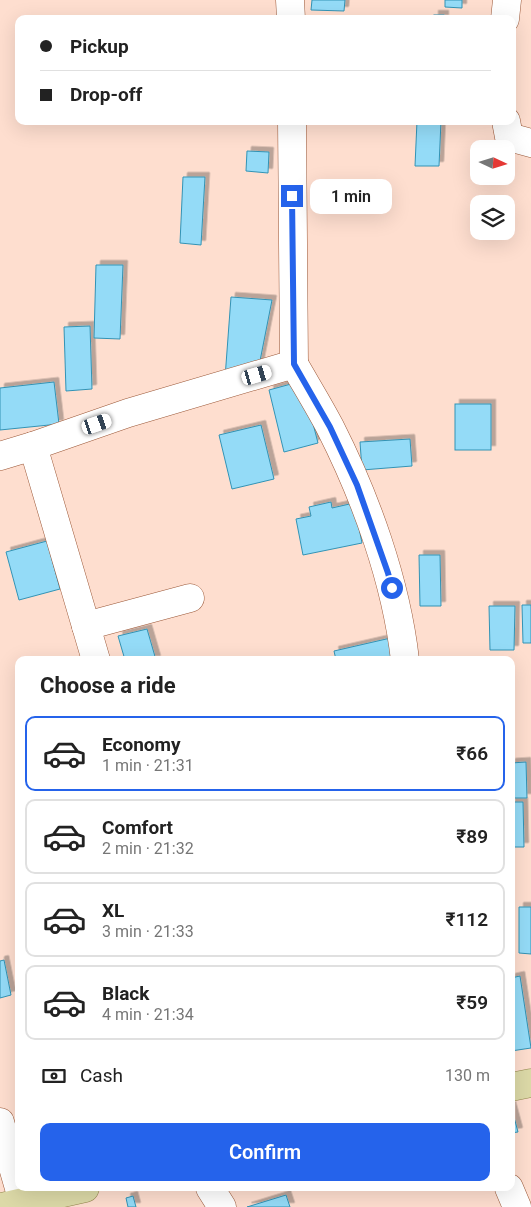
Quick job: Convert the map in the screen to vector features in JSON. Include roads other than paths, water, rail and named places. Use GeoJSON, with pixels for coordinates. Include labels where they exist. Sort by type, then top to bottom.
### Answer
{"type":"FeatureCollection","features":[{"type":"Feature","properties":{"kind":"main road"},"geometry":{"type":"LineString","coordinates":[[515,1086],[531,1082]]}},
{"type":"Feature","properties":{"kind":"main road"},"geometry":{"type":"LineString","coordinates":[[12,1205],[72,1191]]}},
{"type":"Feature","properties":{"kind":"street"},"geometry":{"type":"LineString","coordinates":[[290,0],[291,15]]}},
{"type":"Feature","properties":{"kind":"street"},"geometry":{"type":"LineString","coordinates":[[506,15],[507,0]]}},
{"type":"Feature","properties":{"kind":"street"},"geometry":{"type":"LineString","coordinates":[[292,125],[294,364],[330,427],[357,485],[388,573],[402,634],[404,656]]}},
{"type":"Feature","properties":{"kind":"street"},"geometry":{"type":"LineString","coordinates":[[507,125],[509,137],[531,143]]}},
{"type":"Feature","properties":{"kind":"street"},"geometry":{"type":"LineString","coordinates":[[0,456],[128,413],[294,364]]}},
{"type":"Feature","properties":{"kind":"street"},"geometry":{"type":"LineString","coordinates":[[33,446],[95,656]]}},
{"type":"Feature","properties":{"kind":"street"},"geometry":{"type":"LineString","coordinates":[[86,626],[190,598]]}},
{"type":"Feature","properties":{"kind":"street"},"geometry":{"type":"LineString","coordinates":[[0,1122],[12,1205]]}},
{"type":"Feature","properties":{"kind":"street"},"geometry":{"type":"LineString","coordinates":[[212,1191],[222,1207]]}},
{"type":"Feature","properties":{"kind":"street"},"geometry":{"type":"LineString","coordinates":[[510,1191],[517,1207]]}}]}
